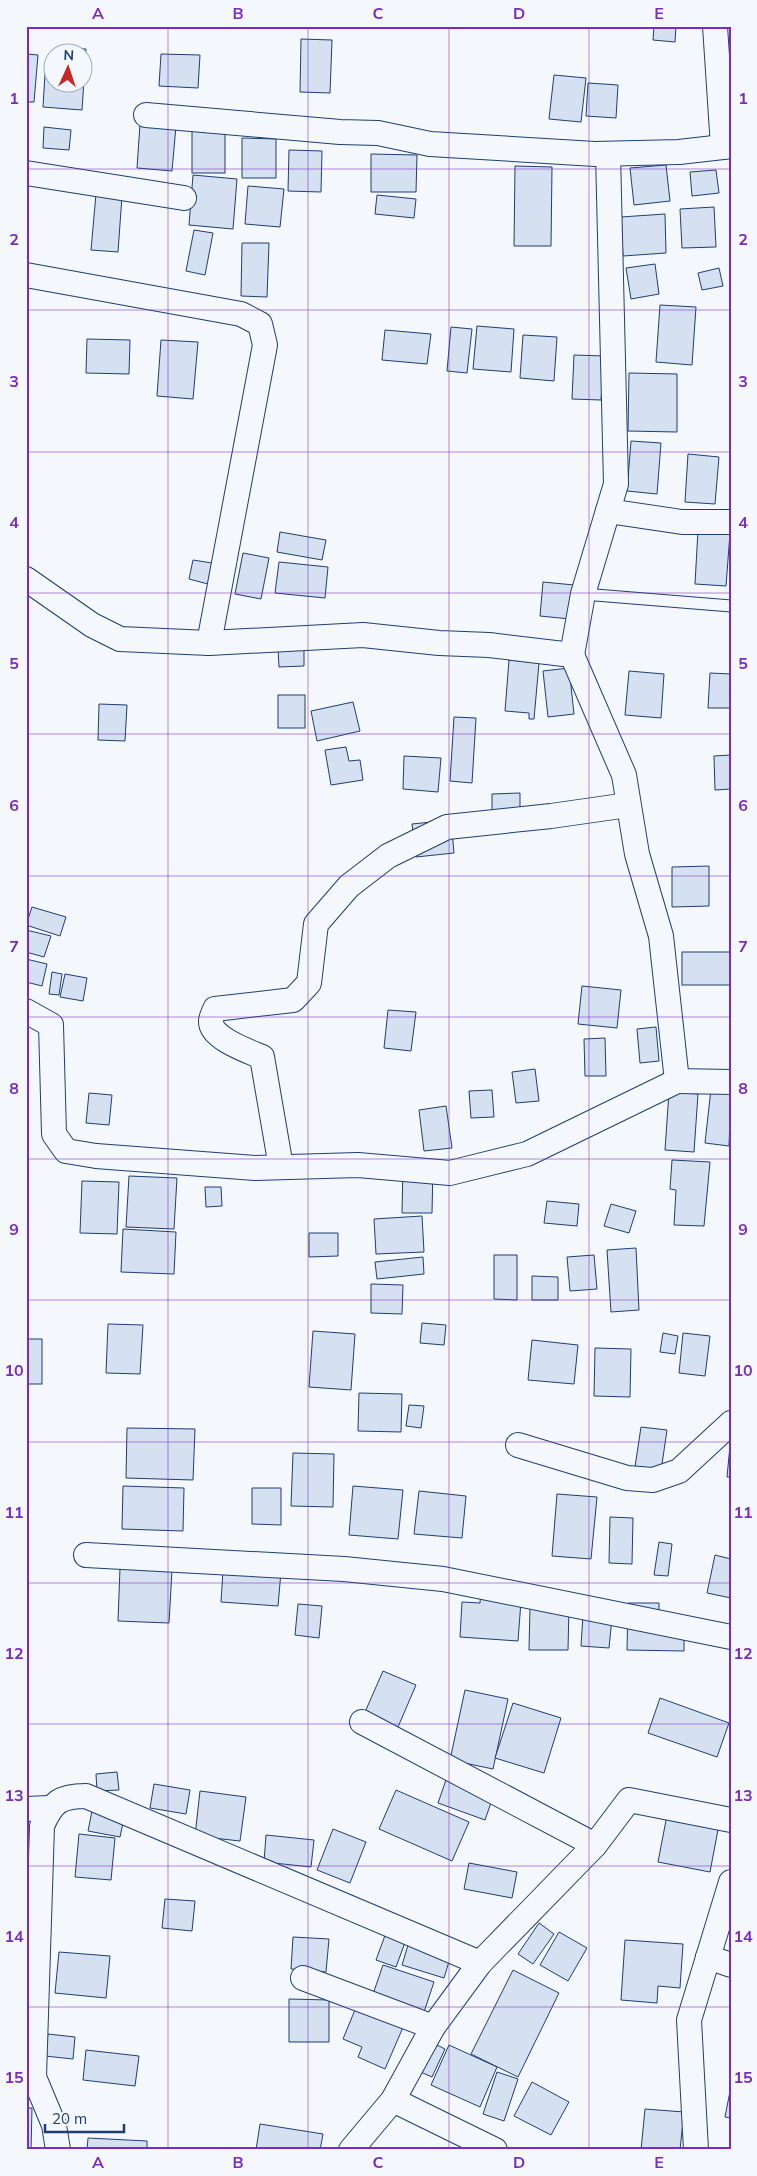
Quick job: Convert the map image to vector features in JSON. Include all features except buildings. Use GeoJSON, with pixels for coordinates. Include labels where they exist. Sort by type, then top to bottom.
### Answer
{"type":"FeatureCollection","features":[{"type":"Feature","properties":{"kind":"street"},"geometry":{"type":"LineString","coordinates":[[146,115],[340,132],[378,133],[430,144],[608,154],[679,152],[727,147],[715,26]]}},
{"type":"Feature","properties":{"kind":"street"},"geometry":{"type":"LineString","coordinates":[[608,154],[616,484],[583,594],[572,655],[624,775],[637,854],[661,936],[677,1080]]}},
{"type":"Feature","properties":{"kind":"street"},"geometry":{"type":"LineString","coordinates":[[26,173],[184,198]]}},
{"type":"Feature","properties":{"kind":"street"},"geometry":{"type":"LineString","coordinates":[[26,274],[242,314],[260,324],[265,345],[209,643]]}},
{"type":"Feature","properties":{"kind":"street"},"geometry":{"type":"LineString","coordinates":[[608,511],[682,522],[731,522]]}},
{"type":"Feature","properties":{"kind":"street"},"geometry":{"type":"LineString","coordinates":[[26,579],[92,625],[120,638],[209,643],[363,635],[439,643],[489,645],[572,655]]}},
{"type":"Feature","properties":{"kind":"street"},"geometry":{"type":"LineString","coordinates":[[281,1167],[262,1057],[228,1041],[214,1032],[210,1020],[215,1009],[293,1000],[309,983],[316,924],[349,886],[388,856],[447,828],[628,805]]}},
{"type":"Feature","properties":{"kind":"street"},"geometry":{"type":"LineString","coordinates":[[26,1011],[51,1025],[54,1134],[66,1151],[96,1156],[255,1168],[358,1165],[450,1173],[527,1154],[677,1080],[731,1082]]}},
{"type":"Feature","properties":{"kind":"street"},"geometry":{"type":"LineString","coordinates":[[518,1445],[627,1478],[653,1480],[679,1471],[731,1424]]}},
{"type":"Feature","properties":{"kind":"street"},"geometry":{"type":"LineString","coordinates":[[86,1555],[344,1569],[442,1579],[731,1637]]}},
{"type":"Feature","properties":{"kind":"street"},"geometry":{"type":"LineString","coordinates":[[362,1722],[595,1844]]}},
{"type":"Feature","properties":{"kind":"street"},"geometry":{"type":"LineString","coordinates":[[58,2150],[54,2125],[30,2079],[42,1826],[38,1808],[68,1796],[86,1796],[480,1963]]}},
{"type":"Feature","properties":{"kind":"street"},"geometry":{"type":"LineString","coordinates":[[351,2150],[393,2100],[433,2027],[480,1963],[595,1844],[629,1800],[731,1820]]}},
{"type":"Feature","properties":{"kind":"street"},"geometry":{"type":"LineString","coordinates":[[696,2150],[689,2020],[731,1882]]}},
{"type":"Feature","properties":{"kind":"street"},"geometry":{"type":"LineString","coordinates":[[708,1957],[731,1965]]}},
{"type":"Feature","properties":{"kind":"street"},"geometry":{"type":"LineString","coordinates":[[303,1978],[433,2027]]}},
{"type":"Feature","properties":{"kind":"street"},"geometry":{"type":"LineString","coordinates":[[393,2100],[495,2150]]}},
{"type":"Feature","properties":{"kind":"lane"},"geometry":{"type":"LineString","coordinates":[[583,594],[731,606]]}}]}
